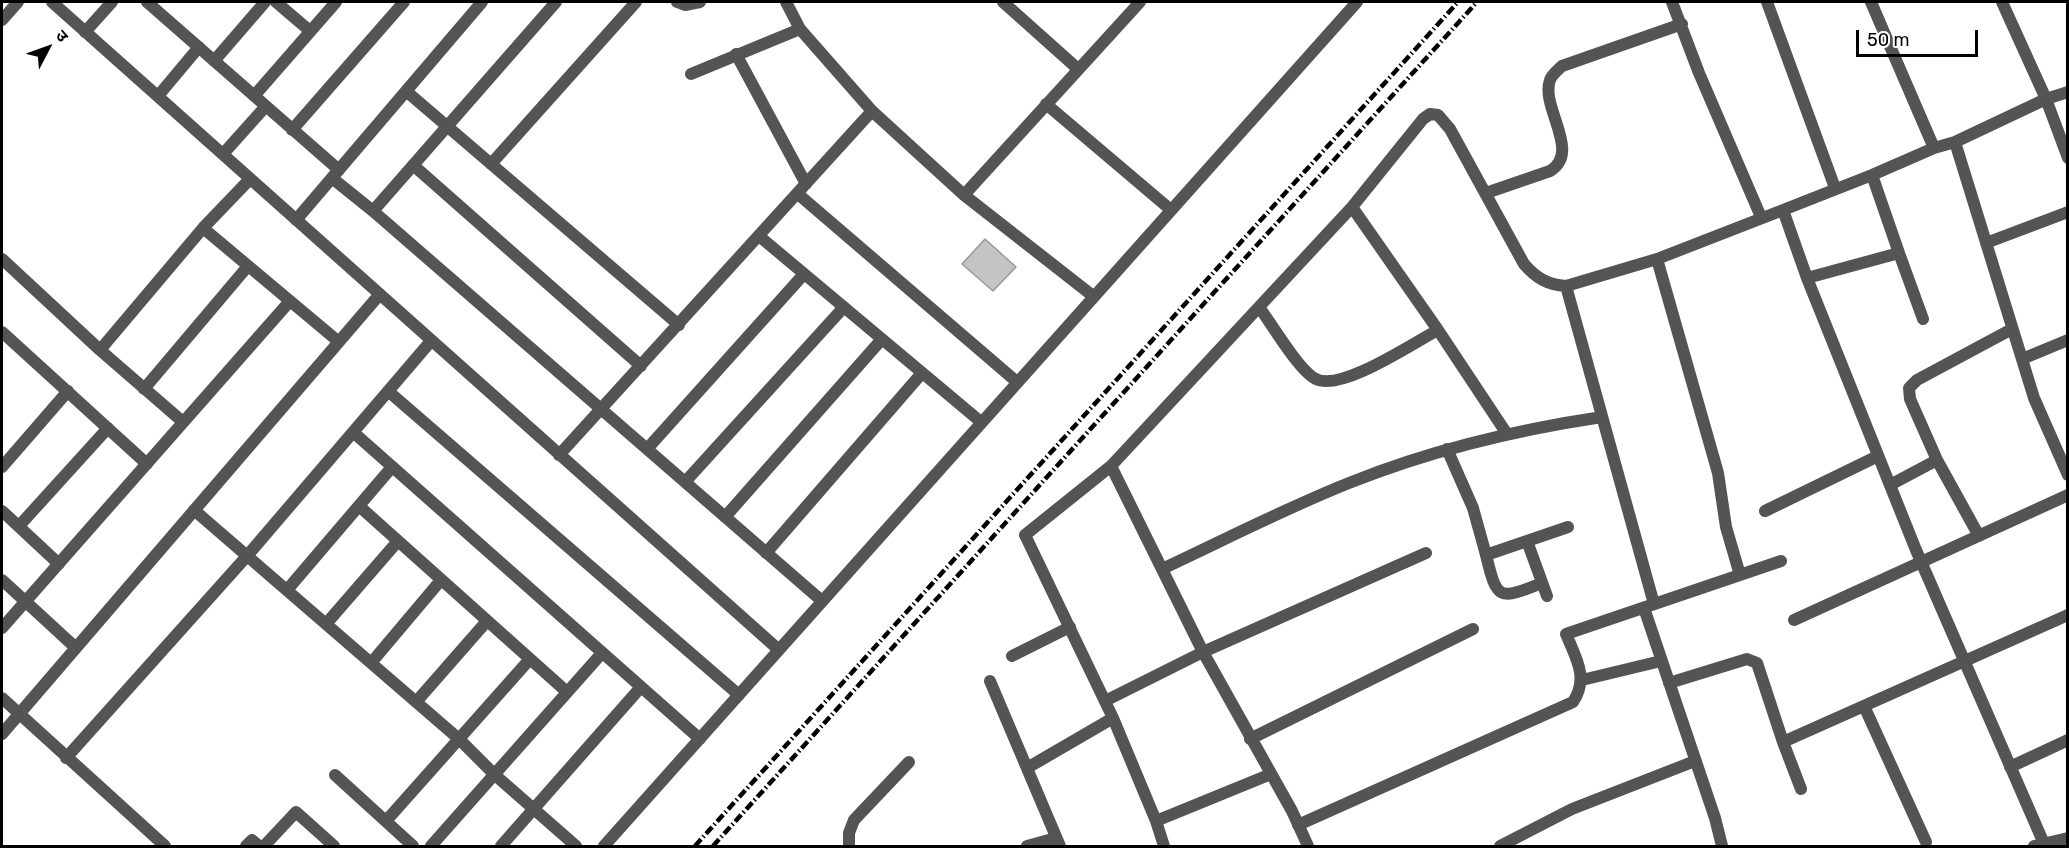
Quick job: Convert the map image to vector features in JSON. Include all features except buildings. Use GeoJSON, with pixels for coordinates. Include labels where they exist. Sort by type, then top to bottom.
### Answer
{"type":"FeatureCollection","features":[{"type":"Feature","properties":{"kind":"street"},"geometry":{"type":"LineString","coordinates":[[2,20],[18,2]]}},
{"type":"Feature","properties":{"kind":"street"},"geometry":{"type":"LineString","coordinates":[[52,2],[779,650]]}},
{"type":"Feature","properties":{"kind":"street"},"geometry":{"type":"LineString","coordinates":[[85,32],[112,2]]}},
{"type":"Feature","properties":{"kind":"street"},"geometry":{"type":"LineString","coordinates":[[147,2],[292,130],[373,211],[822,601]]}},
{"type":"Feature","properties":{"kind":"street"},"geometry":{"type":"LineString","coordinates":[[214,61],[265,2]]}},
{"type":"Feature","properties":{"kind":"street"},"geometry":{"type":"LineString","coordinates":[[276,2],[310,31]]}},
{"type":"Feature","properties":{"kind":"street"},"geometry":{"type":"LineString","coordinates":[[254,96],[336,2]]}},
{"type":"Feature","properties":{"kind":"street"},"geometry":{"type":"LineString","coordinates":[[292,130],[404,2]]}},
{"type":"Feature","properties":{"kind":"street"},"geometry":{"type":"LineString","coordinates":[[296,220],[482,2]]}},
{"type":"Feature","properties":{"kind":"street"},"geometry":{"type":"LineString","coordinates":[[373,211],[556,2]]}},
{"type":"Feature","properties":{"kind":"street"},"geometry":{"type":"LineString","coordinates":[[491,164],[636,2]]}},
{"type":"Feature","properties":{"kind":"street"},"geometry":{"type":"LineString","coordinates":[[677,2],[685,4],[700,2]]}},
{"type":"Feature","properties":{"kind":"street"},"geometry":{"type":"LineString","coordinates":[[786,2],[800,30],[872,111],[964,195],[1093,296]]}},
{"type":"Feature","properties":{"kind":"street"},"geometry":{"type":"LineString","coordinates":[[1003,2],[1078,69]]}},
{"type":"Feature","properties":{"kind":"street"},"geometry":{"type":"LineString","coordinates":[[964,195],[1140,2]]}},
{"type":"Feature","properties":{"kind":"street"},"geometry":{"type":"LineString","coordinates":[[604,846],[1356,2]]}},
{"type":"Feature","properties":{"kind":"street"},"geometry":{"type":"LineString","coordinates":[[1672,2],[1761,218]]}},
{"type":"Feature","properties":{"kind":"street"},"geometry":{"type":"LineString","coordinates":[[1767,2],[1835,188]]}},
{"type":"Feature","properties":{"kind":"street"},"geometry":{"type":"LineString","coordinates":[[1871,2],[1934,148]]}},
{"type":"Feature","properties":{"kind":"street"},"geometry":{"type":"LineString","coordinates":[[2002,2],[2046,99],[2067,158]]}},
{"type":"Feature","properties":{"kind":"street"},"geometry":{"type":"LineString","coordinates":[[1486,193],[1558,167],[1562,158],[1562,145],[1549,94],[1549,80],[1554,72],[1562,66],[1682,24]]}},
{"type":"Feature","properties":{"kind":"street"},"geometry":{"type":"LineString","coordinates":[[691,74],[800,30]]}},
{"type":"Feature","properties":{"kind":"street"},"geometry":{"type":"LineString","coordinates":[[158,96],[199,47]]}},
{"type":"Feature","properties":{"kind":"street"},"geometry":{"type":"LineString","coordinates":[[736,54],[802,189],[1017,382]]}},
{"type":"Feature","properties":{"kind":"street"},"geometry":{"type":"LineString","coordinates":[[406,91],[679,325]]}},
{"type":"Feature","properties":{"kind":"street"},"geometry":{"type":"LineString","coordinates":[[1164,846],[1156,821],[1105,700],[1025,535],[1111,466],[1352,207],[1423,119],[1430,114],[1437,115],[1450,129],[1517,252],[1532,274],[1553,285],[1566,286],[1657,259],[1872,175],[1934,148],[1955,142],[2046,99],[2067,92]]}},
{"type":"Feature","properties":{"kind":"street"},"geometry":{"type":"LineString","coordinates":[[1046,104],[1171,210]]}},
{"type":"Feature","properties":{"kind":"street"},"geometry":{"type":"LineString","coordinates":[[223,154],[266,106]]}},
{"type":"Feature","properties":{"kind":"street"},"geometry":{"type":"LineString","coordinates":[[559,455],[872,111]]}},
{"type":"Feature","properties":{"kind":"street"},"geometry":{"type":"LineString","coordinates":[[1955,142],[2034,398],[2067,475]]}},
{"type":"Feature","properties":{"kind":"street"},"geometry":{"type":"LineString","coordinates":[[413,165],[641,366]]}},
{"type":"Feature","properties":{"kind":"street"},"geometry":{"type":"LineString","coordinates":[[1872,175],[1923,319]]}},
{"type":"Feature","properties":{"kind":"street"},"geometry":{"type":"LineString","coordinates":[[100,351],[203,228],[250,179]]}},
{"type":"Feature","properties":{"kind":"street"},"geometry":{"type":"LineString","coordinates":[[1352,207],[1507,434]]}},
{"type":"Feature","properties":{"kind":"street"},"geometry":{"type":"LineString","coordinates":[[1783,210],[1807,278],[1921,562],[2010,766],[2041,845],[2067,838]]}},
{"type":"Feature","properties":{"kind":"street"},"geometry":{"type":"LineString","coordinates":[[1986,243],[2067,212]]}},
{"type":"Feature","properties":{"kind":"street"},"geometry":{"type":"LineString","coordinates":[[203,228],[339,342]]}},
{"type":"Feature","properties":{"kind":"street"},"geometry":{"type":"LineString","coordinates":[[759,236],[981,422]]}},
{"type":"Feature","properties":{"kind":"street"},"geometry":{"type":"LineString","coordinates":[[1807,278],[1899,254]]}},
{"type":"Feature","properties":{"kind":"street"},"geometry":{"type":"LineString","coordinates":[[2,259],[100,351],[183,422]]}},
{"type":"Feature","properties":{"kind":"street"},"geometry":{"type":"LineString","coordinates":[[1657,259],[1718,473],[1726,526],[1740,575]]}},
{"type":"Feature","properties":{"kind":"street"},"geometry":{"type":"LineString","coordinates":[[144,389],[248,266]]}},
{"type":"Feature","properties":{"kind":"street"},"geometry":{"type":"LineString","coordinates":[[647,449],[804,274]]}},
{"type":"Feature","properties":{"kind":"street"},"geometry":{"type":"LineString","coordinates":[[1566,286],[1602,417],[1661,661],[1722,846]]}},
{"type":"Feature","properties":{"kind":"street"},"geometry":{"type":"LineString","coordinates":[[2,734],[380,294]]}},
{"type":"Feature","properties":{"kind":"street"},"geometry":{"type":"LineString","coordinates":[[2,628],[290,301]]}},
{"type":"Feature","properties":{"kind":"street"},"geometry":{"type":"LineString","coordinates":[[686,482],[844,307]]}},
{"type":"Feature","properties":{"kind":"street"},"geometry":{"type":"LineString","coordinates":[[1259,307],[1306,372],[1317,380],[1328,381],[1355,375],[1438,330]]}},
{"type":"Feature","properties":{"kind":"street"},"geometry":{"type":"LineString","coordinates":[[1979,536],[1937,460],[1910,399],[1909,388],[1917,380],[2012,329]]}},
{"type":"Feature","properties":{"kind":"street"},"geometry":{"type":"LineString","coordinates":[[2,332],[147,464]]}},
{"type":"Feature","properties":{"kind":"street"},"geometry":{"type":"LineString","coordinates":[[725,517],[882,339]]}},
{"type":"Feature","properties":{"kind":"street"},"geometry":{"type":"LineString","coordinates":[[66,758],[247,556],[431,340]]}},
{"type":"Feature","properties":{"kind":"street"},"geometry":{"type":"LineString","coordinates":[[2022,359],[2067,340]]}},
{"type":"Feature","properties":{"kind":"street"},"geometry":{"type":"LineString","coordinates":[[766,553],[922,373]]}},
{"type":"Feature","properties":{"kind":"street"},"geometry":{"type":"LineString","coordinates":[[4,460],[68,391]]}},
{"type":"Feature","properties":{"kind":"street"},"geometry":{"type":"LineString","coordinates":[[388,391],[739,695]]}},
{"type":"Feature","properties":{"kind":"street"},"geometry":{"type":"LineString","coordinates":[[1162,569],[1342,486],[1447,449],[1549,425],[1602,417]]}},
{"type":"Feature","properties":{"kind":"street"},"geometry":{"type":"LineString","coordinates":[[19,526],[108,428]]}},
{"type":"Feature","properties":{"kind":"street"},"geometry":{"type":"LineString","coordinates":[[353,432],[700,739]]}},
{"type":"Feature","properties":{"kind":"street"},"geometry":{"type":"LineString","coordinates":[[1447,449],[1473,508],[1493,584],[1497,591],[1504,595],[1513,595],[1542,584]]}},
{"type":"Feature","properties":{"kind":"street"},"geometry":{"type":"LineString","coordinates":[[1766,511],[1878,456]]}},
{"type":"Feature","properties":{"kind":"street"},"geometry":{"type":"LineString","coordinates":[[1890,485],[1937,460]]}},
{"type":"Feature","properties":{"kind":"street"},"geometry":{"type":"LineString","coordinates":[[1111,466],[1203,652],[1308,846]]}},
{"type":"Feature","properties":{"kind":"street"},"geometry":{"type":"LineString","coordinates":[[287,590],[392,467]]}},
{"type":"Feature","properties":{"kind":"street"},"geometry":{"type":"LineString","coordinates":[[1794,620],[2067,495]]}},
{"type":"Feature","properties":{"kind":"street"},"geometry":{"type":"LineString","coordinates":[[359,506],[567,692]]}},
{"type":"Feature","properties":{"kind":"street"},"geometry":{"type":"LineString","coordinates":[[194,510],[459,739],[533,810],[576,846]]}},
{"type":"Feature","properties":{"kind":"street"},"geometry":{"type":"LineString","coordinates":[[2,511],[58,564]]}},
{"type":"Feature","properties":{"kind":"street"},"geometry":{"type":"LineString","coordinates":[[1486,555],[1569,527]]}},
{"type":"Feature","properties":{"kind":"street"},"geometry":{"type":"LineString","coordinates":[[326,624],[398,541]]}},
{"type":"Feature","properties":{"kind":"street"},"geometry":{"type":"LineString","coordinates":[[1527,541],[1547,596]]}},
{"type":"Feature","properties":{"kind":"street"},"geometry":{"type":"LineString","coordinates":[[1105,700],[1203,652],[1426,553]]}},
{"type":"Feature","properties":{"kind":"street"},"geometry":{"type":"LineString","coordinates":[[1298,825],[1573,702],[1580,692],[1582,680],[1566,634],[1781,561]]}},
{"type":"Feature","properties":{"kind":"street"},"geometry":{"type":"LineString","coordinates":[[2,580],[76,648]]}},
{"type":"Feature","properties":{"kind":"street"},"geometry":{"type":"LineString","coordinates":[[371,663],[441,580]]}},
{"type":"Feature","properties":{"kind":"street"},"geometry":{"type":"LineString","coordinates":[[1783,742],[2067,615]]}},
{"type":"Feature","properties":{"kind":"street"},"geometry":{"type":"LineString","coordinates":[[416,702],[487,621]]}},
{"type":"Feature","properties":{"kind":"street"},"geometry":{"type":"LineString","coordinates":[[1012,656],[1070,627]]}},
{"type":"Feature","properties":{"kind":"street"},"geometry":{"type":"LineString","coordinates":[[1250,739],[1473,629]]}},
{"type":"Feature","properties":{"kind":"street"},"geometry":{"type":"LineString","coordinates":[[431,846],[602,653]]}},
{"type":"Feature","properties":{"kind":"street"},"geometry":{"type":"LineString","coordinates":[[1669,683],[1748,658],[1757,663],[1801,789]]}},
{"type":"Feature","properties":{"kind":"street"},"geometry":{"type":"LineString","coordinates":[[386,821],[530,659]]}},
{"type":"Feature","properties":{"kind":"street"},"geometry":{"type":"LineString","coordinates":[[1582,680],[1661,661]]}},
{"type":"Feature","properties":{"kind":"street"},"geometry":{"type":"LineString","coordinates":[[990,681],[1058,842],[1027,846]]}},
{"type":"Feature","properties":{"kind":"street"},"geometry":{"type":"LineString","coordinates":[[501,846],[641,687]]}},
{"type":"Feature","properties":{"kind":"street"},"geometry":{"type":"LineString","coordinates":[[2,698],[18,715],[165,846]]}},
{"type":"Feature","properties":{"kind":"street"},"geometry":{"type":"LineString","coordinates":[[1864,706],[1926,842]]}},
{"type":"Feature","properties":{"kind":"street"},"geometry":{"type":"LineString","coordinates":[[1027,768],[1113,718]]}},
{"type":"Feature","properties":{"kind":"street"},"geometry":{"type":"LineString","coordinates":[[2010,766],[2067,740]]}},
{"type":"Feature","properties":{"kind":"street"},"geometry":{"type":"LineString","coordinates":[[1500,846],[1572,809],[1695,761]]}},
{"type":"Feature","properties":{"kind":"street"},"geometry":{"type":"LineString","coordinates":[[849,846],[849,833],[854,820],[909,762]]}},
{"type":"Feature","properties":{"kind":"street"},"geometry":{"type":"LineString","coordinates":[[1156,821],[1271,774]]}},
{"type":"Feature","properties":{"kind":"street"},"geometry":{"type":"LineString","coordinates":[[335,775],[413,846]]}},
{"type":"Feature","properties":{"kind":"street"},"geometry":{"type":"LineString","coordinates":[[264,846],[296,812],[334,846]]}},
{"type":"Feature","properties":{"kind":"street"},"geometry":{"type":"LineString","coordinates":[[246,846],[252,840],[259,846]]}},
{"type":"Feature","properties":{"kind":"railway"},"geometry":{"type":"LineString","coordinates":[[695,846],[1458,2]]}},
{"type":"Feature","properties":{"kind":"railway"},"geometry":{"type":"LineString","coordinates":[[713,846],[1477,2]]}}]}
